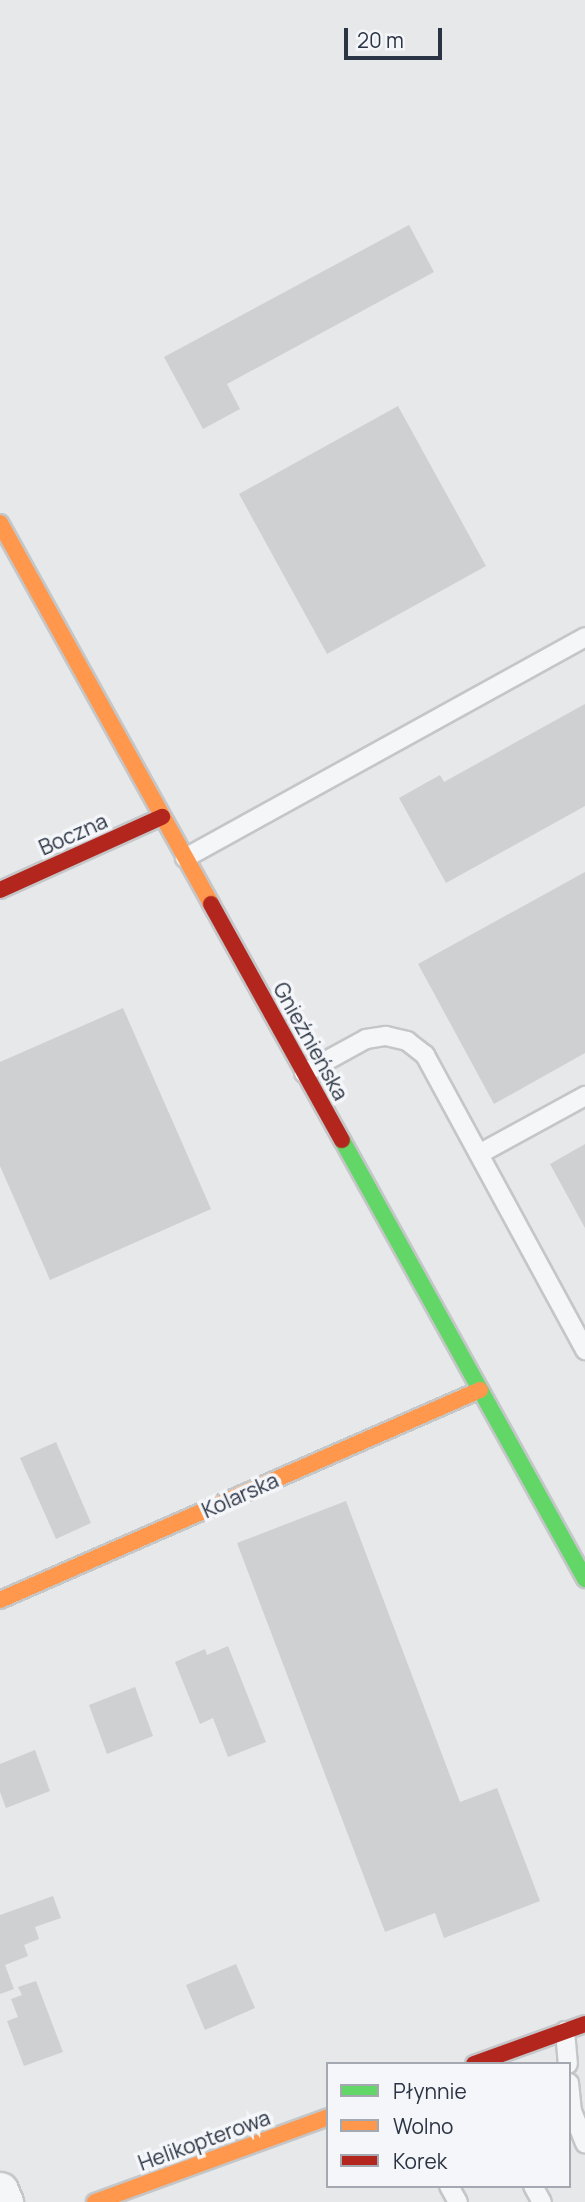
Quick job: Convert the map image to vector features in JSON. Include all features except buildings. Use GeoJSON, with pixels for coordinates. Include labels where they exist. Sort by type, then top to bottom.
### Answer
{"type":"FeatureCollection","features":[{"type":"Feature","properties":{"kind":"main road","name":"Gnieźnieńska"},"geometry":{"type":"LineString","coordinates":[[0,523],[585,1579]]}},
{"type":"Feature","properties":{"kind":"main road","name":"Boczna"},"geometry":{"type":"LineString","coordinates":[[0,890],[162,817]]}},
{"type":"Feature","properties":{"kind":"main road","name":"Kolarska"},"geometry":{"type":"LineString","coordinates":[[0,1600],[480,1390]]}},
{"type":"Feature","properties":{"kind":"main road"},"geometry":{"type":"LineString","coordinates":[[480,2062],[585,2024]]}},
{"type":"Feature","properties":{"kind":"main road","name":"Helikopterowa"},"geometry":{"type":"LineString","coordinates":[[115,2199],[326,2118]]}},
{"type":"Feature","properties":{"kind":"street"},"geometry":{"type":"LineString","coordinates":[[0,2190],[5,2202]]}},
{"type":"Feature","properties":{"kind":"lane"},"geometry":{"type":"LineString","coordinates":[[185,858],[585,637]]}},
{"type":"Feature","properties":{"kind":"lane"},"geometry":{"type":"LineString","coordinates":[[304,1073],[366,1039],[386,1036],[407,1041],[425,1055],[585,1350]]}},
{"type":"Feature","properties":{"kind":"lane"},"geometry":{"type":"LineString","coordinates":[[479,1154],[585,1096]]}},
{"type":"Feature","properties":{"kind":"lane"},"geometry":{"type":"LineString","coordinates":[[565,2031],[568,2062]]}},
{"type":"Feature","properties":{"kind":"lane"},"geometry":{"type":"LineString","coordinates":[[571,2102],[585,2144]]}},
{"type":"Feature","properties":{"kind":"traffic: fast"},"geometry":{"type":"LineString","coordinates":[[342,1140],[585,1579]]}},
{"type":"Feature","properties":{"kind":"traffic: slow"},"geometry":{"type":"LineString","coordinates":[[0,523],[211,904]]}},
{"type":"Feature","properties":{"kind":"traffic: slow"},"geometry":{"type":"LineString","coordinates":[[0,1600],[480,1390]]}},
{"type":"Feature","properties":{"kind":"traffic: slow"},"geometry":{"type":"LineString","coordinates":[[95,2202],[326,2118]]}},
{"type":"Feature","properties":{"kind":"traffic: jam"},"geometry":{"type":"LineString","coordinates":[[0,890],[162,817]]}},
{"type":"Feature","properties":{"kind":"traffic: jam"},"geometry":{"type":"LineString","coordinates":[[211,904],[342,1140]]}},
{"type":"Feature","properties":{"kind":"traffic: jam"},"geometry":{"type":"LineString","coordinates":[[480,2062],[585,2024]]}}]}
